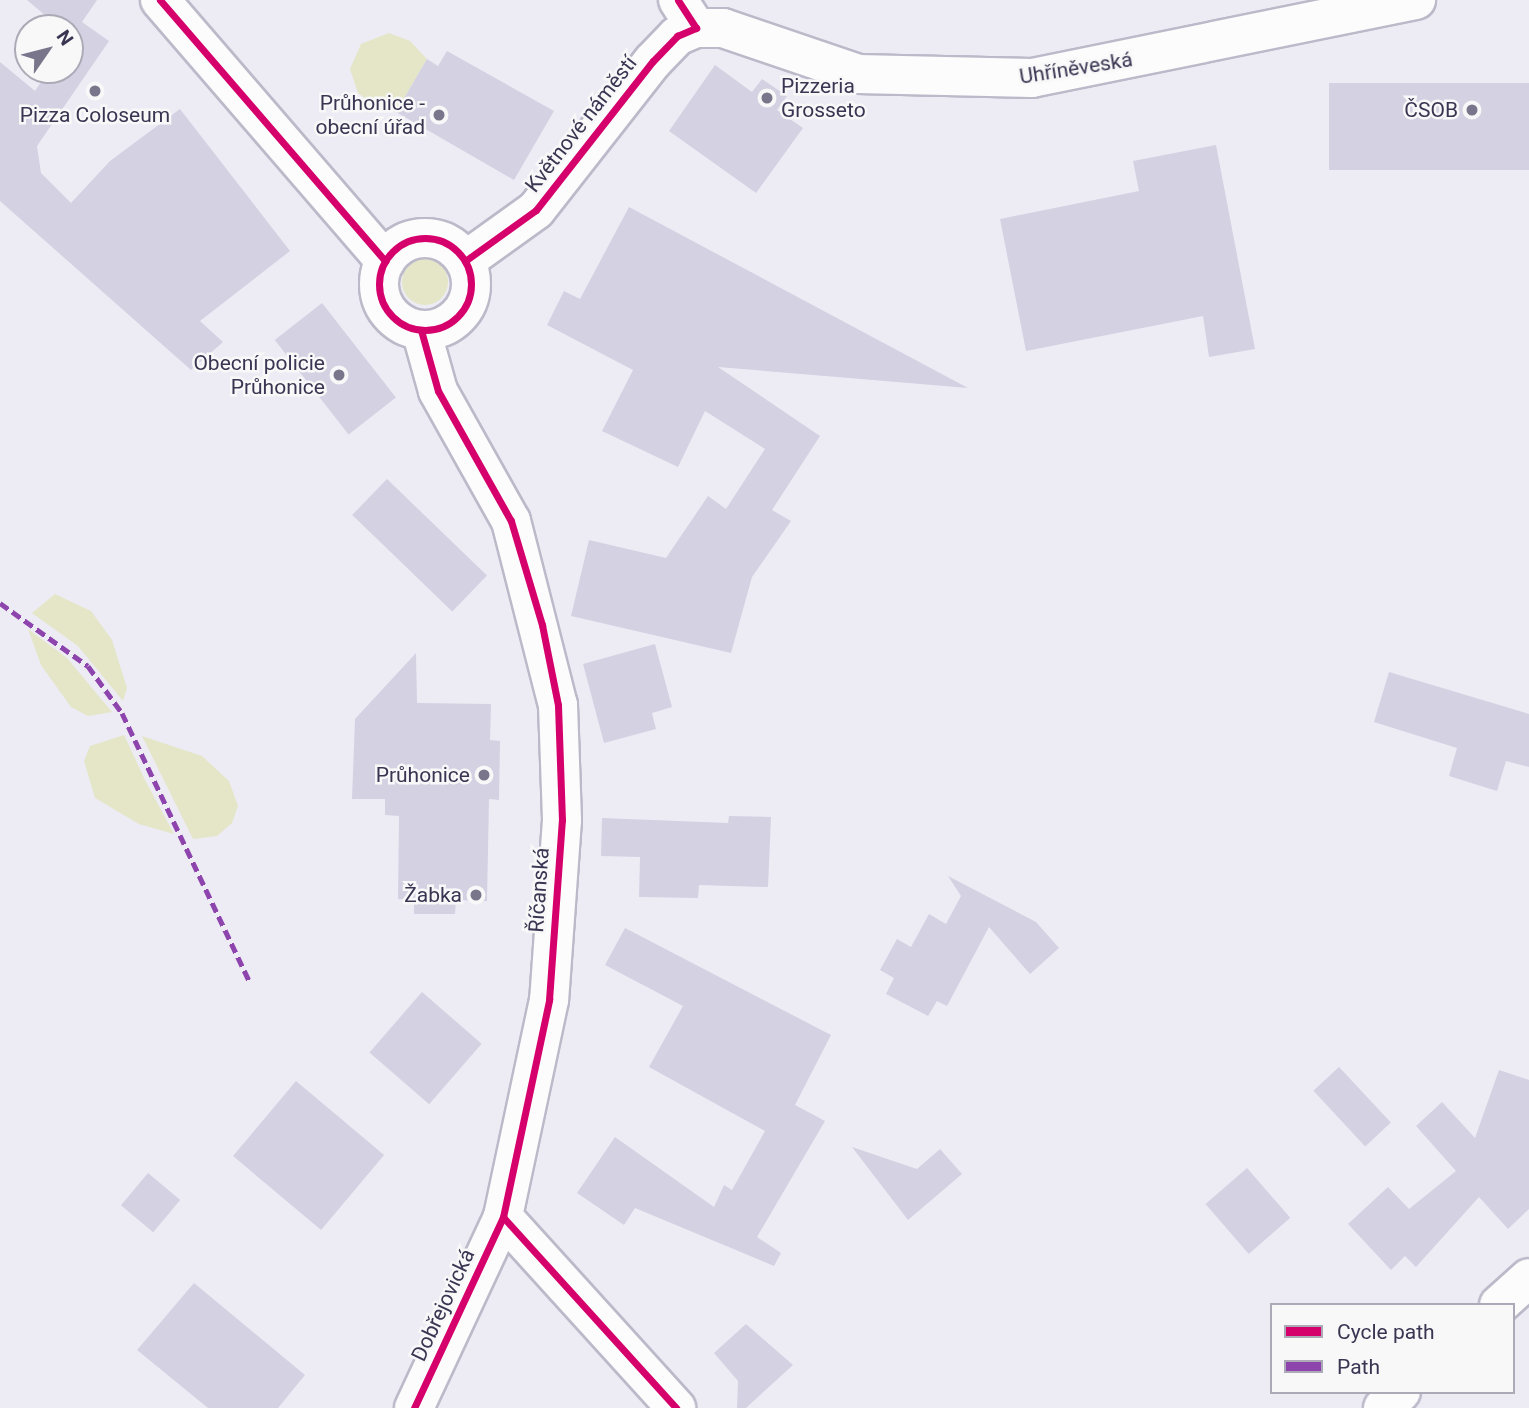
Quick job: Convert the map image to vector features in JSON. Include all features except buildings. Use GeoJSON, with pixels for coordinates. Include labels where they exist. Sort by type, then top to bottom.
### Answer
{"type":"FeatureCollection","features":[{"type":"Feature","properties":{"kind":"street"},"geometry":{"type":"LineString","coordinates":[[160,0],[385,261]]}},
{"type":"Feature","properties":{"kind":"street","name":"Uhříněveská"},"geometry":{"type":"LineString","coordinates":[[687,14],[858,74],[1032,78],[1416,0]]}},
{"type":"Feature","properties":{"kind":"street","name":"Květnové náměstí"},"geometry":{"type":"LineString","coordinates":[[465,261],[536,210],[653,61],[677,36],[687,14]]}},
{"type":"Feature","properties":{"kind":"street"},"geometry":{"type":"LineString","coordinates":[[421,238],[438,239],[465,261],[471,279],[462,311],[437,329],[421,330],[385,308],[379,279],[385,261],[405,242],[421,238]]}},
{"type":"Feature","properties":{"kind":"street","name":"Říčanská"},"geometry":{"type":"LineString","coordinates":[[421,330],[438,391],[511,521],[558,705],[562,820],[549,1000],[503,1217]]}},
{"type":"Feature","properties":{"kind":"street"},"geometry":{"type":"LineString","coordinates":[[503,1217],[676,1408]]}},
{"type":"Feature","properties":{"kind":"street","name":"Dobřejovická"},"geometry":{"type":"LineString","coordinates":[[414,1408],[503,1217]]}},
{"type":"Feature","properties":{"kind":"street"},"geometry":{"type":"LineString","coordinates":[[1501,1303],[1529,1278]]}},
{"type":"Feature","properties":{"kind":"street"},"geometry":{"type":"LineString","coordinates":[[1383,1408],[1399,1394]]}},
{"type":"Feature","properties":{"kind":"green space"},"geometry":{"type":"Polygon","coordinates":[[[389,33],[410,41],[427,59],[396,112],[378,108],[358,93],[350,69],[361,44],[389,33]]]}},
{"type":"Feature","properties":{"kind":"green space"},"geometry":{"type":"Polygon","coordinates":[[[425,259],[441,266],[448,282],[441,298],[425,305],[409,298],[402,282],[409,266],[425,259]]]}},
{"type":"Feature","properties":{"kind":"green space"},"geometry":{"type":"Polygon","coordinates":[[[55,594],[91,611],[112,640],[127,688],[123,701],[78,646],[32,613],[55,594]]]}},
{"type":"Feature","properties":{"kind":"green space"},"geometry":{"type":"Polygon","coordinates":[[[28,629],[67,658],[112,712],[88,716],[71,707],[41,665],[28,629]]]}},
{"type":"Feature","properties":{"kind":"green space"},"geometry":{"type":"Polygon","coordinates":[[[124,735],[174,834],[139,824],[95,798],[84,761],[90,746],[124,735]]]}},
{"type":"Feature","properties":{"kind":"green space"},"geometry":{"type":"Polygon","coordinates":[[[142,736],[202,756],[229,781],[238,806],[232,823],[217,836],[193,839],[142,736]]]}},
{"type":"Feature","properties":{"kind":"marked path"},"geometry":{"type":"LineString","coordinates":[[0,603],[88,666],[122,713],[250,983]]}},
{"type":"Feature","properties":{"kind":"cycle path"},"geometry":{"type":"LineString","coordinates":[[160,0],[385,261]]}},
{"type":"Feature","properties":{"kind":"cycle path"},"geometry":{"type":"LineString","coordinates":[[465,261],[536,210],[653,61],[677,36],[696,28],[678,0]]}},
{"type":"Feature","properties":{"kind":"cycle path"},"geometry":{"type":"LineString","coordinates":[[425,238],[443,242],[457,252],[467,266],[471,284],[467,302],[457,316],[443,326],[425,330],[407,326],[393,316],[383,302],[379,284],[383,266],[393,252],[407,242],[425,238]]}},
{"type":"Feature","properties":{"kind":"cycle path"},"geometry":{"type":"LineString","coordinates":[[414,1408],[503,1217],[549,1000],[562,820],[558,705],[542,625],[511,521],[438,391],[421,330]]}},
{"type":"Feature","properties":{"kind":"cycle path"},"geometry":{"type":"LineString","coordinates":[[503,1217],[676,1408]]}},
{"type":"Feature","properties":{"kind":"place","name":"Pizza Coloseum"},"geometry":{"type":"Point","coordinates":[95,91]}},
{"type":"Feature","properties":{"kind":"place","name":"Pizzeria Grosseto"},"geometry":{"type":"Point","coordinates":[767,98]}},
{"type":"Feature","properties":{"kind":"place","name":"ČSOB"},"geometry":{"type":"Point","coordinates":[1472,110]}},
{"type":"Feature","properties":{"kind":"place","name":"Průhonice - obecní úřad"},"geometry":{"type":"Point","coordinates":[439,115]}},
{"type":"Feature","properties":{"kind":"place","name":"Obecní policie Průhonice"},"geometry":{"type":"Point","coordinates":[339,375]}},
{"type":"Feature","properties":{"kind":"place","name":"Průhonice"},"geometry":{"type":"Point","coordinates":[484,775]}},
{"type":"Feature","properties":{"kind":"place","name":"Žabka"},"geometry":{"type":"Point","coordinates":[476,895]}}]}
